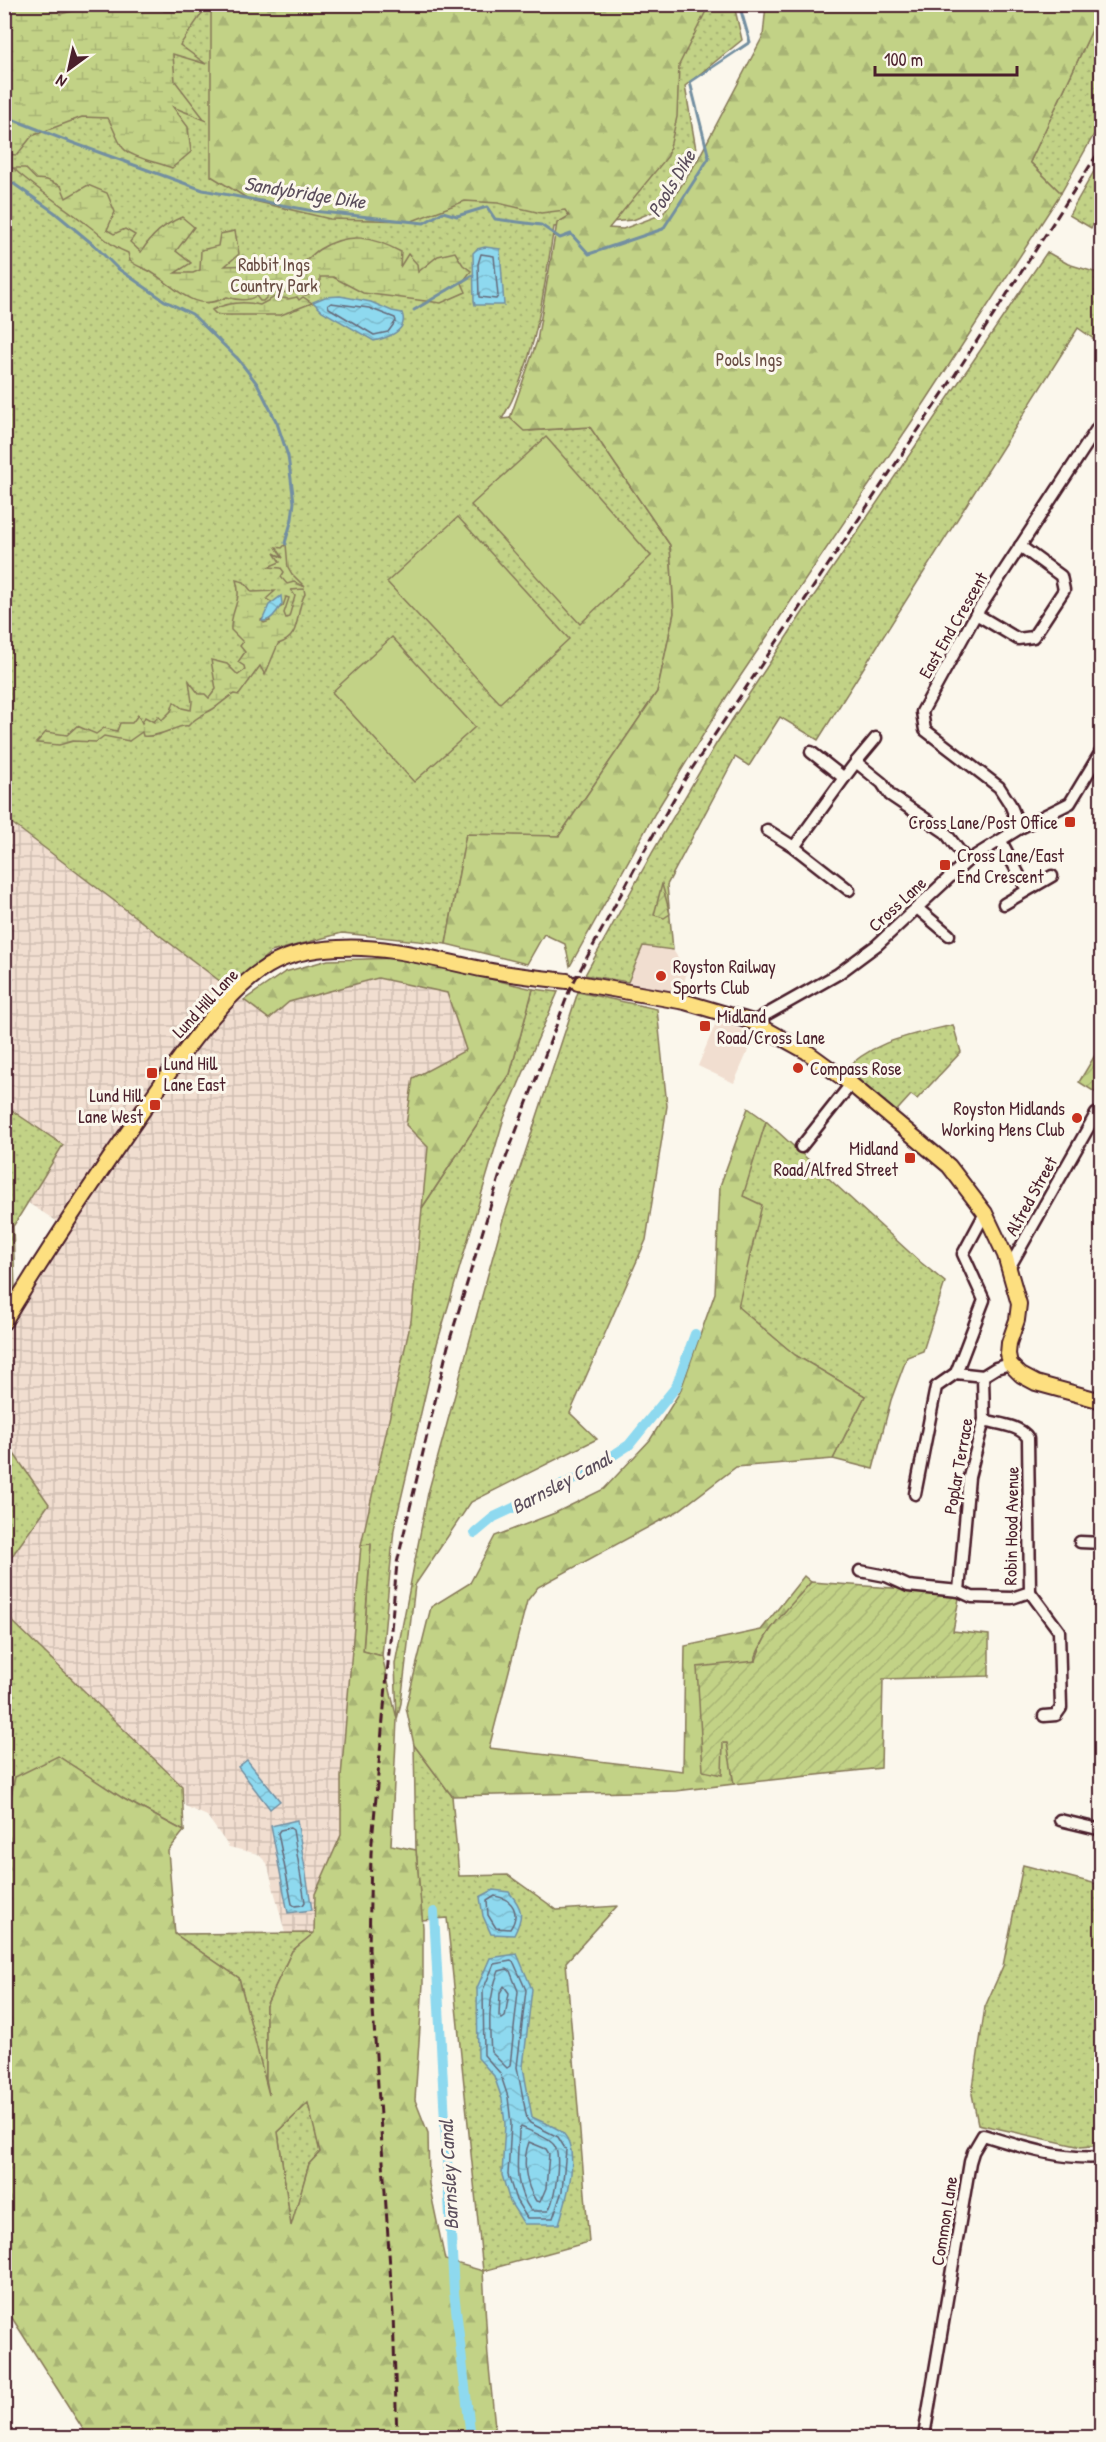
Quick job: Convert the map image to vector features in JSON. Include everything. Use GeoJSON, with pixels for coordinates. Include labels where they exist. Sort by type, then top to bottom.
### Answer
{"type":"FeatureCollection","features":[{"type":"Feature","properties":{"kind":"main road","name":"Lund Hill Lane"},"geometry":{"type":"LineString","coordinates":[[4,1322],[80,1201],[178,1060],[237,990],[268,966],[289,956],[336,948],[368,948],[411,953],[486,970],[649,994],[753,1022],[807,1052],[851,1084],[949,1166],[985,1213],[1005,1256],[1018,1304],[1017,1320],[1009,1343],[1010,1365]]}},
{"type":"Feature","properties":{"kind":"main road"},"geometry":{"type":"LineString","coordinates":[[1010,1365],[1021,1375],[1036,1383],[1101,1401]]}},
{"type":"Feature","properties":{"kind":"street","name":"East End Crescent"},"geometry":{"type":"LineString","coordinates":[[1020,828],[1010,804],[999,787],[925,730],[922,712],[976,614],[1101,422]]}},
{"type":"Feature","properties":{"kind":"street"},"geometry":{"type":"LineString","coordinates":[[976,614],[1018,639],[1034,637],[1064,590],[1061,576],[1020,546]]}},
{"type":"Feature","properties":{"kind":"street"},"geometry":{"type":"LineString","coordinates":[[794,847],[876,738]]}},
{"type":"Feature","properties":{"kind":"street","name":"Cross Lane"},"geometry":{"type":"LineString","coordinates":[[753,1022],[838,974],[877,945],[967,861],[1020,828],[1070,803],[1101,750]]}},
{"type":"Feature","properties":{"kind":"street"},"geometry":{"type":"LineString","coordinates":[[811,752],[844,778]]}},
{"type":"Feature","properties":{"kind":"street"},"geometry":{"type":"LineString","coordinates":[[856,762],[882,783],[890,795],[945,832],[967,861]]}},
{"type":"Feature","properties":{"kind":"street"},"geometry":{"type":"LineString","coordinates":[[767,830],[794,847],[849,890]]}},
{"type":"Feature","properties":{"kind":"street"},"geometry":{"type":"LineString","coordinates":[[1001,841],[1027,890]]}},
{"type":"Feature","properties":{"kind":"street"},"geometry":{"type":"LineString","coordinates":[[1004,904],[1052,876]]}},
{"type":"Feature","properties":{"kind":"street"},"geometry":{"type":"LineString","coordinates":[[917,908],[949,935]]}},
{"type":"Feature","properties":{"kind":"street"},"geometry":{"type":"LineString","coordinates":[[801,1147],[851,1084]]}},
{"type":"Feature","properties":{"kind":"street","name":"Alfred Street"},"geometry":{"type":"LineString","coordinates":[[1009,1268],[1096,1114],[1101,1117]]}},
{"type":"Feature","properties":{"kind":"street"},"geometry":{"type":"LineString","coordinates":[[915,1494],[936,1387],[956,1373],[984,1300],[963,1254],[985,1213]]}},
{"type":"Feature","properties":{"kind":"street"},"geometry":{"type":"LineString","coordinates":[[956,1373],[983,1376],[996,1368],[1010,1365]]}},
{"type":"Feature","properties":{"kind":"street","name":"Poplar Terrace"},"geometry":{"type":"LineString","coordinates":[[959,1591],[969,1477],[984,1420],[983,1376]]}},
{"type":"Feature","properties":{"kind":"street","name":"Robin Hood Avenue"},"geometry":{"type":"LineString","coordinates":[[860,1571],[886,1576],[908,1586],[959,1591],[972,1597],[1003,1598],[1022,1596],[1030,1592],[1028,1438],[1024,1432],[1017,1429],[984,1420]]}},
{"type":"Feature","properties":{"kind":"street"},"geometry":{"type":"LineString","coordinates":[[1080,1542],[1101,1543]]}},
{"type":"Feature","properties":{"kind":"street"},"geometry":{"type":"LineString","coordinates":[[1030,1592],[1059,1631],[1061,1708],[1056,1715],[1044,1716]]}},
{"type":"Feature","properties":{"kind":"street"},"geometry":{"type":"LineString","coordinates":[[1060,1820],[1101,1830]]}},
{"type":"Feature","properties":{"kind":"street","name":"Common Lane"},"geometry":{"type":"LineString","coordinates":[[924,2436],[970,2162],[976,2146],[983,2135],[1053,2154],[1076,2158],[1101,2157]]}},
{"type":"Feature","properties":{"kind":"shaded area"},"geometry":{"type":"Polygon","coordinates":[[[4,818],[269,1019],[289,1002],[378,978],[447,993],[467,1050],[428,1146],[411,1321],[361,1545],[341,1777],[341,1835],[315,1894],[314,1933],[285,1933],[267,1863],[258,1854],[229,1847],[207,1816],[185,1806],[182,1786],[5,1614],[5,1566],[49,1504],[5,1441],[5,1337],[69,1229],[28,1203],[63,1145],[5,1106],[4,818]]]}},
{"type":"Feature","properties":{"kind":"shaded area"},"geometry":{"type":"Polygon","coordinates":[[[643,946],[673,950],[687,971],[681,995],[628,982],[643,946]]]}},
{"type":"Feature","properties":{"kind":"shaded area"},"geometry":{"type":"Polygon","coordinates":[[[717,1020],[755,1035],[734,1083],[698,1066],[717,1020]]]}},
{"type":"Feature","properties":{"kind":"green space"},"geometry":{"type":"Polygon","coordinates":[[[12,4],[59,5],[60,14],[89,7],[118,10],[129,4],[156,5],[164,11],[203,12],[180,45],[206,64],[173,54],[175,81],[205,120],[173,107],[188,127],[191,152],[172,168],[138,157],[123,148],[108,118],[82,117],[32,136],[17,155],[5,154],[5,7],[12,4]]]}},
{"type":"Feature","properties":{"kind":"green space","name":"Rabbit Ings Country Park"},"geometry":{"type":"Polygon","coordinates":[[[5,5],[734,5],[742,40],[685,86],[697,155],[660,209],[633,220],[554,227],[542,301],[531,350],[514,396],[502,419],[510,418],[530,431],[590,427],[670,545],[674,613],[657,692],[559,836],[466,835],[446,944],[342,933],[271,952],[229,988],[5,818],[5,5]]]}},
{"type":"Feature","properties":{"kind":"green space","name":"Pools Ings"},"geometry":{"type":"Polygon","coordinates":[[[211,5],[709,5],[679,65],[677,117],[668,156],[609,228],[623,229],[663,214],[697,161],[763,36],[766,5],[1101,5],[1101,11],[1030,162],[1061,193],[925,402],[727,696],[655,813],[570,966],[565,944],[544,934],[527,964],[446,944],[466,834],[559,836],[657,692],[674,613],[670,545],[590,427],[524,431],[510,418],[537,341],[557,223],[569,216],[565,210],[541,213],[498,203],[465,201],[412,221],[330,219],[250,200],[211,176],[211,5]]]}},
{"type":"Feature","properties":{"kind":"green space"},"geometry":{"type":"Polygon","coordinates":[[[1101,11],[1101,122],[1061,193],[1030,162],[1101,11]]]}},
{"type":"Feature","properties":{"kind":"green space"},"geometry":{"type":"Polygon","coordinates":[[[1101,159],[1101,211],[1091,228],[1069,215],[1101,159]]]}},
{"type":"Feature","properties":{"kind":"green space"},"geometry":{"type":"Polygon","coordinates":[[[13,168],[25,168],[36,179],[47,180],[61,186],[66,198],[88,185],[107,193],[115,212],[107,230],[114,234],[125,229],[135,235],[130,242],[141,252],[158,231],[182,217],[194,227],[176,251],[191,263],[175,273],[193,273],[200,270],[201,250],[218,246],[220,234],[235,231],[239,254],[225,266],[255,265],[275,258],[279,266],[289,264],[290,273],[331,243],[361,238],[381,243],[401,252],[400,267],[408,254],[417,264],[418,272],[438,256],[455,252],[463,265],[471,271],[462,283],[466,292],[441,303],[363,293],[333,277],[320,277],[320,290],[306,295],[295,292],[271,293],[263,301],[256,296],[245,300],[227,297],[205,303],[195,301],[151,272],[132,263],[128,253],[112,244],[13,168]]]}},
{"type":"Feature","properties":{"kind":"green space"},"geometry":{"type":"Polygon","coordinates":[[[1047,252],[1068,264],[1101,274],[1101,344],[1078,328],[818,740],[780,717],[749,766],[735,757],[667,885],[673,950],[643,946],[628,982],[585,975],[652,853],[716,744],[1047,252]]]}},
{"type":"Feature","properties":{"kind":"green space"},"geometry":{"type":"Polygon","coordinates":[[[275,297],[288,299],[297,297],[299,300],[303,297],[312,303],[281,315],[221,315],[212,310],[236,303],[260,305],[275,297]]]}},
{"type":"Feature","properties":{"kind":"green space"},"geometry":{"type":"Polygon","coordinates":[[[546,437],[651,556],[580,624],[471,505],[546,437]]]}},
{"type":"Feature","properties":{"kind":"green space"},"geometry":{"type":"Polygon","coordinates":[[[458,517],[569,639],[500,703],[387,582],[458,517]]]}},
{"type":"Feature","properties":{"kind":"green space"},"geometry":{"type":"Polygon","coordinates":[[[286,544],[288,567],[305,587],[294,582],[287,584],[281,577],[284,572],[281,568],[268,567],[280,562],[274,553],[283,558],[276,547],[282,548],[286,544]]]}},
{"type":"Feature","properties":{"kind":"green space"},"geometry":{"type":"Polygon","coordinates":[[[236,580],[244,582],[252,592],[275,591],[266,599],[273,603],[267,616],[261,620],[264,623],[270,621],[268,614],[283,606],[286,597],[289,598],[284,613],[286,618],[289,617],[295,596],[291,590],[304,589],[305,594],[295,630],[286,641],[278,644],[265,675],[260,666],[239,695],[234,694],[188,726],[150,736],[143,736],[142,732],[129,741],[104,736],[96,742],[73,741],[59,745],[36,743],[46,732],[67,735],[77,726],[96,734],[104,728],[117,731],[120,723],[132,723],[138,715],[142,723],[145,717],[154,722],[158,716],[162,720],[171,711],[174,702],[182,708],[191,710],[189,681],[199,694],[205,694],[209,698],[216,689],[211,660],[227,664],[238,675],[245,670],[244,666],[238,662],[245,652],[240,646],[243,642],[231,630],[238,594],[236,580]]]}},
{"type":"Feature","properties":{"kind":"green space"},"geometry":{"type":"Polygon","coordinates":[[[392,637],[475,727],[414,782],[332,692],[392,637]]]}},
{"type":"Feature","properties":{"kind":"green space"},"geometry":{"type":"Polygon","coordinates":[[[662,884],[670,914],[664,918],[654,915],[662,884]]]}},
{"type":"Feature","properties":{"kind":"green space"},"geometry":{"type":"Polygon","coordinates":[[[402,958],[533,989],[510,1074],[422,1208],[428,1147],[406,1125],[413,1078],[466,1050],[447,993],[378,978],[289,1002],[269,1019],[244,1000],[285,972],[328,960],[402,958]]]}},
{"type":"Feature","properties":{"kind":"green space"},"geometry":{"type":"Polygon","coordinates":[[[533,989],[558,992],[504,1118],[437,1344],[394,1529],[382,1656],[363,1651],[371,1545],[361,1545],[411,1321],[422,1208],[510,1074],[533,989]]]}},
{"type":"Feature","properties":{"kind":"green space"},"geometry":{"type":"Polygon","coordinates":[[[578,992],[657,1009],[667,1106],[646,1240],[570,1413],[597,1439],[471,1502],[415,1585],[401,1703],[397,1719],[395,1664],[428,1493],[502,1223],[578,992]]]}},
{"type":"Feature","properties":{"kind":"green space"},"geometry":{"type":"Polygon","coordinates":[[[953,1025],[961,1052],[917,1099],[911,1095],[891,1117],[840,1075],[864,1054],[878,1047],[906,1036],[953,1025]]]}},
{"type":"Feature","properties":{"kind":"green space"},"geometry":{"type":"Polygon","coordinates":[[[1101,1045],[1101,1096],[1079,1082],[1101,1045]]]}},
{"type":"Feature","properties":{"kind":"green space"},"geometry":{"type":"Polygon","coordinates":[[[5,1106],[63,1145],[14,1225],[5,1232],[5,1106]]]}},
{"type":"Feature","properties":{"kind":"green space"},"geometry":{"type":"Polygon","coordinates":[[[748,1108],[766,1121],[743,1196],[762,1205],[738,1307],[795,1355],[865,1396],[833,1459],[736,1467],[678,1511],[538,1587],[527,1601],[489,1748],[683,1771],[685,1646],[761,1630],[804,1576],[811,1582],[768,1633],[758,1651],[723,1743],[728,1743],[734,1784],[676,1791],[452,1796],[414,1745],[406,1707],[431,1607],[470,1583],[495,1536],[555,1513],[604,1489],[650,1440],[680,1392],[715,1293],[720,1186],[748,1108]]]}},
{"type":"Feature","properties":{"kind":"green space"},"geometry":{"type":"Polygon","coordinates":[[[766,1121],[945,1282],[923,1351],[907,1357],[891,1400],[873,1469],[833,1459],[865,1396],[795,1355],[737,1307],[761,1205],[742,1196],[766,1121]]]}},
{"type":"Feature","properties":{"kind":"green space"},"geometry":{"type":"Polygon","coordinates":[[[13,1226],[15,1291],[5,1309],[5,1232],[13,1226]]]}},
{"type":"Feature","properties":{"kind":"green space"},"geometry":{"type":"Polygon","coordinates":[[[5,1441],[49,1504],[5,1566],[5,1441]]]}},
{"type":"Feature","properties":{"kind":"green space"},"geometry":{"type":"Polygon","coordinates":[[[371,1544],[363,1651],[382,1656],[397,1719],[391,1845],[416,1850],[423,1927],[423,1984],[415,2100],[428,2133],[429,2184],[445,2260],[483,2271],[496,2437],[88,2437],[5,2307],[4,1830],[15,1777],[58,1756],[124,1799],[184,1831],[168,1851],[175,1934],[239,1978],[269,2095],[266,2079],[266,2006],[292,1951],[314,1933],[315,1894],[341,1835],[341,1777],[361,1545],[371,1544]],[[308,2103],[278,2132],[291,2226],[309,2164],[320,2152],[308,2103]]]}},
{"type":"Feature","properties":{"kind":"green space"},"geometry":{"type":"Polygon","coordinates":[[[811,1582],[960,1593],[953,1631],[989,1635],[989,1676],[883,1679],[881,1768],[734,1784],[727,1743],[723,1743],[722,1775],[703,1771],[697,1667],[756,1661],[771,1629],[811,1582]]]}},
{"type":"Feature","properties":{"kind":"green space"},"geometry":{"type":"Polygon","coordinates":[[[5,1614],[182,1786],[184,1831],[124,1799],[15,1777],[8,1811],[5,1808],[5,1614]]]}},
{"type":"Feature","properties":{"kind":"green space"},"geometry":{"type":"Polygon","coordinates":[[[414,1745],[452,1796],[459,1876],[508,1875],[557,1910],[617,1906],[566,1962],[589,2242],[483,2271],[447,1918],[422,1920],[416,1850],[414,1745]]]}},
{"type":"Feature","properties":{"kind":"green space"},"geometry":{"type":"Polygon","coordinates":[[[1023,1865],[1101,1885],[1101,1947],[1098,1961],[1102,1963],[1101,2145],[1081,2147],[978,2124],[972,2094],[985,2007],[1003,1966],[1023,1865]]]}},
{"type":"Feature","properties":{"kind":"green space"},"geometry":{"type":"Polygon","coordinates":[[[314,1933],[292,1951],[266,2006],[266,2085],[239,1978],[175,1934],[314,1933]]]}},
{"type":"Feature","properties":{"kind":"green space"},"geometry":{"type":"Polygon","coordinates":[[[309,2102],[320,2152],[309,2164],[291,2228],[278,2132],[309,2102]]]}},
{"type":"Feature","properties":{"kind":"water"},"geometry":{"type":"Polygon","coordinates":[[[485,247],[500,249],[504,305],[475,305],[473,253],[485,247]]]}},
{"type":"Feature","properties":{"kind":"water"},"geometry":{"type":"Polygon","coordinates":[[[340,296],[371,302],[402,313],[400,329],[396,333],[374,341],[322,311],[313,302],[325,297],[340,296]]]}},
{"type":"Feature","properties":{"kind":"water"},"geometry":{"type":"Polygon","coordinates":[[[281,596],[282,604],[276,613],[268,620],[262,621],[269,605],[281,596]]]}},
{"type":"Feature","properties":{"kind":"water"},"geometry":{"type":"Polygon","coordinates":[[[247,1760],[280,1801],[270,1809],[238,1767],[247,1760]]]}},
{"type":"Feature","properties":{"kind":"water"},"geometry":{"type":"Polygon","coordinates":[[[297,1820],[312,1910],[288,1913],[271,1826],[297,1820]]]}},
{"type":"Feature","properties":{"kind":"water"},"geometry":{"type":"Polygon","coordinates":[[[493,1890],[509,1892],[517,1903],[521,1917],[514,1935],[491,1934],[483,1916],[480,1897],[493,1890]]]}},
{"type":"Feature","properties":{"kind":"water"},"geometry":{"type":"Polygon","coordinates":[[[517,1954],[532,1989],[523,2067],[532,2117],[562,2132],[568,2140],[571,2151],[571,2176],[559,2224],[524,2224],[510,2202],[502,2175],[505,2124],[502,2099],[494,2076],[478,2058],[477,1988],[490,1958],[517,1954]]]}},
{"type":"Feature","properties":{"kind":"waterway","name":"Sandybridge Dike"},"geometry":{"type":"LineString","coordinates":[[4,116],[203,190],[313,211],[424,223],[443,212],[457,216],[487,207],[495,219],[541,225],[560,238],[571,234],[589,254],[663,229],[709,158],[690,82],[750,42],[739,4]]}},
{"type":"Feature","properties":{"kind":"waterway"},"geometry":{"type":"LineString","coordinates":[[4,177],[54,212],[95,246],[117,268],[165,301],[192,314],[238,359],[258,385],[277,423],[288,456],[294,502],[286,544]]}},
{"type":"Feature","properties":{"kind":"waterway"},"geometry":{"type":"LineString","coordinates":[[414,310],[473,275]]}},
{"type":"Feature","properties":{"kind":"waterway","name":"Barnsley Canal"},"geometry":{"type":"LineString","coordinates":[[475,1533],[494,1517],[581,1476],[629,1445],[676,1387],[695,1334]]}},
{"type":"Feature","properties":{"kind":"waterway","name":"Barnsley Canal"},"geometry":{"type":"LineString","coordinates":[[434,1912],[454,2292],[471,2438]]}},
{"type":"Feature","properties":{"kind":"railway"},"geometry":{"type":"LineString","coordinates":[[397,2438],[393,2313],[369,1949],[371,1853],[397,1563],[448,1346],[501,1171],[570,989],[685,779],[951,381],[1102,147]]}},
{"type":"Feature","properties":{"kind":"place","name":"Cross Lane/Post Office"},"geometry":{"type":"Point","coordinates":[1070,822]}},
{"type":"Feature","properties":{"kind":"place","name":"Cross Lane/East End Crescent"},"geometry":{"type":"Point","coordinates":[945,865]}},
{"type":"Feature","properties":{"kind":"place","name":"Royston Railway Sports Club"},"geometry":{"type":"Point","coordinates":[661,976]}},
{"type":"Feature","properties":{"kind":"place","name":"Midland Road/Cross Lane"},"geometry":{"type":"Point","coordinates":[705,1026]}},
{"type":"Feature","properties":{"kind":"place","name":"Compass Rose"},"geometry":{"type":"Point","coordinates":[798,1068]}},
{"type":"Feature","properties":{"kind":"place","name":"Lund Hill Lane East"},"geometry":{"type":"Point","coordinates":[152,1073]}},
{"type":"Feature","properties":{"kind":"place","name":"Lund Hill Lane West"},"geometry":{"type":"Point","coordinates":[155,1105]}},
{"type":"Feature","properties":{"kind":"place","name":"Royston Midlands Working Mens Club"},"geometry":{"type":"Point","coordinates":[1077,1118]}},
{"type":"Feature","properties":{"kind":"place","name":"Midland Road/Alfred Street"},"geometry":{"type":"Point","coordinates":[910,1158]}},
{"type":"Feature","properties":{"kind":"water label","name":"Pools Dike"},"geometry":{"type":"Point","coordinates":[671,183]}}]}
